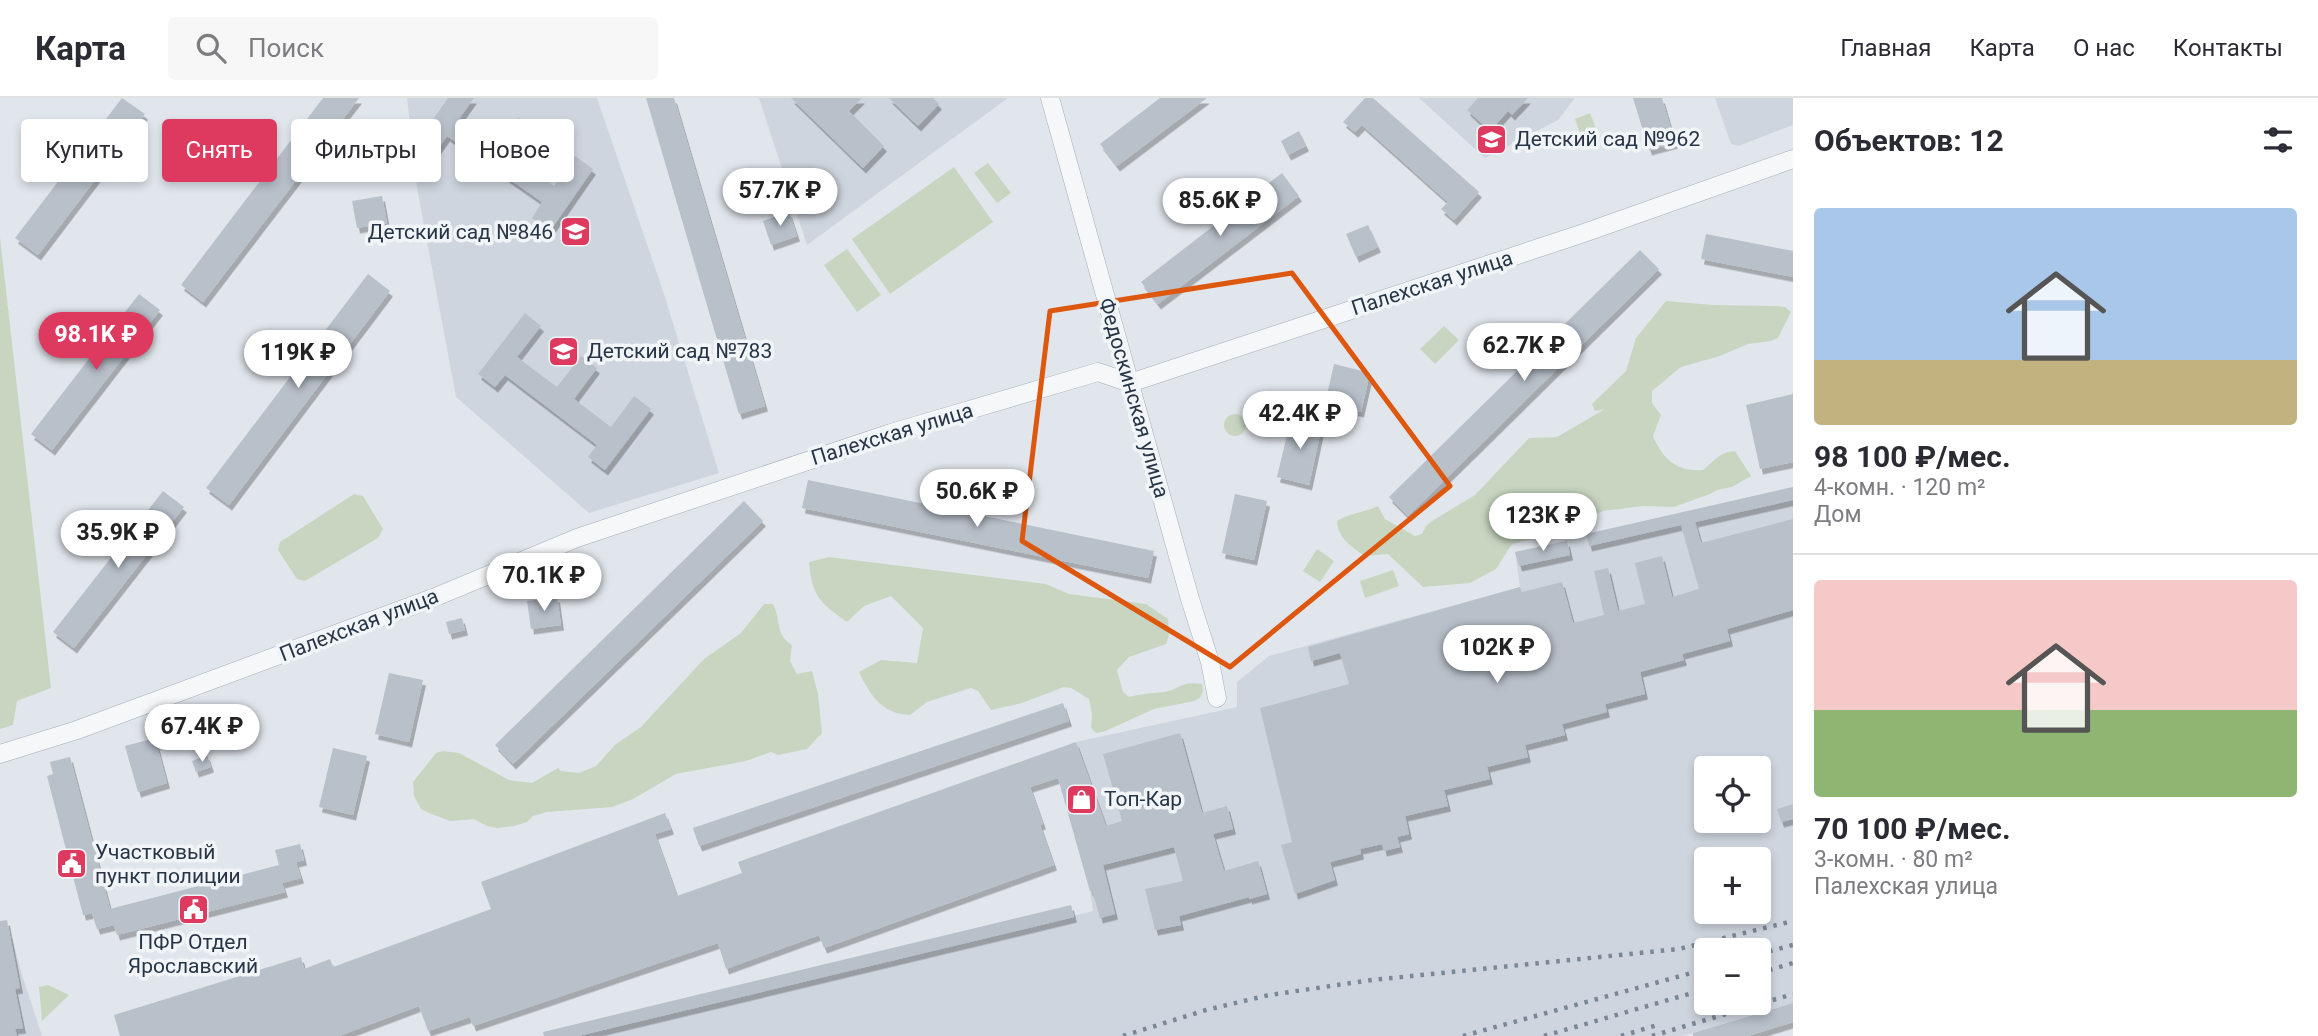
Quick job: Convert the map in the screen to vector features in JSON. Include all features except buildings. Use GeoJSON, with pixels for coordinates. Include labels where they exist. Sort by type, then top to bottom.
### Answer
{"type":"FeatureCollection","features":[{"type":"Feature","properties":{"kind":"street","name":"Федоскинская улица"},"geometry":{"type":"LineString","coordinates":[[1050,98],[1189,599],[1210,662],[1217,698]]}},
{"type":"Feature","properties":{"kind":"street","name":"Палехская улица"},"geometry":{"type":"LineString","coordinates":[[0,754],[77,730],[433,598],[577,538],[794,464],[1098,372],[1130,383],[1581,234],[1793,159]]}},
{"type":"Feature","properties":{"kind":"highlighted area"},"geometry":{"type":"Polygon","coordinates":[[[1292,273],[1450,486],[1230,667],[1022,541],[1050,311],[1292,273]]]}},
{"type":"Feature","properties":{"kind":"shaded area","name":"Детский сад №783"},"geometry":{"type":"Polygon","coordinates":[[[407,98],[597,98],[664,294],[719,473],[589,513],[456,397],[416,182],[441,182],[441,119],[409,119],[407,98]]]}},
{"type":"Feature","properties":{"kind":"shaded area"},"geometry":{"type":"Polygon","coordinates":[[[759,98],[1008,98],[807,245],[759,98]]]}},
{"type":"Feature","properties":{"kind":"shaded area","name":"Детский сад №962"},"geometry":{"type":"Polygon","coordinates":[[[1419,98],[1575,98],[1558,120],[1485,158],[1419,98]]]}},
{"type":"Feature","properties":{"kind":"shaded area"},"geometry":{"type":"Polygon","coordinates":[[[1715,98],[1793,98],[1793,125],[1738,146],[1731,144],[1715,98]]]}},
{"type":"Feature","properties":{"kind":"shaded area"},"geometry":{"type":"Polygon","coordinates":[[[1793,487],[1793,1003],[1771,1010],[1771,938],[1694,938],[1694,1015],[1753,1015],[1683,1036],[578,1036],[1093,911],[1090,891],[1060,785],[1072,782],[1070,773],[1085,768],[1076,742],[1237,707],[1237,682],[1269,656],[1520,587],[1515,552],[1793,487]]]}},
{"type":"Feature","properties":{"kind":"shaded area"},"geometry":{"type":"Polygon","coordinates":[[[12,938],[42,1036],[0,1036],[0,940],[12,938]]]}},
{"type":"Feature","properties":{"kind":"green space"},"geometry":{"type":"Polygon","coordinates":[[[1590,113],[1600,139],[1584,145],[1575,119],[1590,113]]]}},
{"type":"Feature","properties":{"kind":"green space"},"geometry":{"type":"Polygon","coordinates":[[[988,163],[1011,193],[997,203],[974,173],[988,163]]]}},
{"type":"Feature","properties":{"kind":"green space"},"geometry":{"type":"Polygon","coordinates":[[[954,167],[993,222],[890,294],[852,239],[954,167]]]}},
{"type":"Feature","properties":{"kind":"green space"},"geometry":{"type":"Polygon","coordinates":[[[0,237],[51,688],[17,701],[13,725],[0,729],[0,237]]]}},
{"type":"Feature","properties":{"kind":"green space"},"geometry":{"type":"Polygon","coordinates":[[[847,249],[881,295],[857,312],[824,265],[847,249]]]}},
{"type":"Feature","properties":{"kind":"green space"},"geometry":{"type":"Polygon","coordinates":[[[1666,301],[1776,306],[1785,307],[1791,312],[1778,338],[1748,344],[1720,356],[1681,367],[1652,391],[1652,403],[1661,415],[1653,436],[1666,457],[1685,469],[1703,470],[1721,455],[1735,451],[1751,476],[1732,487],[1674,507],[1643,506],[1603,511],[1549,535],[1512,544],[1496,569],[1470,583],[1423,587],[1388,554],[1365,556],[1343,538],[1337,521],[1378,506],[1385,519],[1415,536],[1422,534],[1432,521],[1475,495],[1529,438],[1557,437],[1605,409],[1595,411],[1592,404],[1626,371],[1636,338],[1666,301]]]}},
{"type":"Feature","properties":{"kind":"green space"},"geometry":{"type":"Polygon","coordinates":[[[1444,326],[1459,340],[1435,364],[1420,349],[1444,326]]]}},
{"type":"Feature","properties":{"kind":"green space"},"geometry":{"type":"Polygon","coordinates":[[[1235,414],[1243,417],[1246,425],[1243,433],[1235,436],[1227,433],[1224,425],[1227,417],[1235,414]]]}},
{"type":"Feature","properties":{"kind":"green space"},"geometry":{"type":"Polygon","coordinates":[[[354,494],[363,496],[383,529],[378,538],[305,581],[297,579],[278,550],[280,542],[354,494]]]}},
{"type":"Feature","properties":{"kind":"green space"},"geometry":{"type":"Polygon","coordinates":[[[1317,549],[1334,561],[1320,582],[1303,571],[1317,549]]]}},
{"type":"Feature","properties":{"kind":"green space"},"geometry":{"type":"Polygon","coordinates":[[[829,557],[1046,584],[1069,594],[1146,604],[1168,619],[1169,635],[1166,644],[1129,657],[1117,670],[1123,692],[1129,697],[1164,692],[1195,683],[1202,684],[1203,691],[1200,698],[1194,701],[1154,709],[1096,733],[1091,728],[1089,699],[1071,688],[1064,687],[1022,703],[991,710],[978,691],[971,688],[927,702],[910,715],[900,714],[878,702],[859,672],[881,660],[917,663],[923,628],[891,596],[864,606],[847,622],[824,604],[812,583],[809,562],[829,557]]]}},
{"type":"Feature","properties":{"kind":"green space"},"geometry":{"type":"Polygon","coordinates":[[[1393,570],[1399,586],[1365,598],[1360,581],[1393,570]]]}},
{"type":"Feature","properties":{"kind":"green space"},"geometry":{"type":"Polygon","coordinates":[[[764,604],[773,604],[781,632],[792,645],[790,661],[797,674],[812,671],[818,694],[822,733],[807,749],[778,755],[771,752],[746,761],[676,774],[633,799],[612,807],[547,812],[514,826],[497,828],[474,819],[450,821],[421,809],[414,796],[413,782],[436,753],[443,751],[459,753],[509,780],[532,783],[558,768],[561,771],[579,773],[596,766],[616,744],[641,727],[704,659],[741,633],[764,604]]]}},
{"type":"Feature","properties":{"kind":"green space"},"geometry":{"type":"Polygon","coordinates":[[[48,985],[69,995],[42,1021],[39,987],[48,985]]]}},
{"type":"Feature","properties":{"kind":"railway"},"geometry":{"type":"LineString","coordinates":[[1123,1036],[1206,1010],[1269,995],[1372,980],[1679,949],[1793,921]]}},
{"type":"Feature","properties":{"kind":"railway"},"geometry":{"type":"LineString","coordinates":[[1771,951],[1793,945]]}},
{"type":"Feature","properties":{"kind":"railway"},"geometry":{"type":"LineString","coordinates":[[1771,969],[1793,963]]}},
{"type":"Feature","properties":{"kind":"railway"},"geometry":{"type":"LineString","coordinates":[[1463,1036],[1694,972]]}},
{"type":"Feature","properties":{"kind":"railway"},"geometry":{"type":"LineString","coordinates":[[1544,1036],[1694,992]]}},
{"type":"Feature","properties":{"kind":"railway"},"geometry":{"type":"LineString","coordinates":[[1652,1036],[1793,994]]}},
{"type":"Feature","properties":{"kind":"railway"},"geometry":{"type":"LineString","coordinates":[[1621,1036],[1661,1024]]}},
{"type":"Feature","properties":{"kind":"place","name":"Детский сад №962"},"geometry":{"type":"Point","coordinates":[1492,139]}},
{"type":"Feature","properties":{"kind":"place","name":"Детский сад №846"},"geometry":{"type":"Point","coordinates":[576,232]}},
{"type":"Feature","properties":{"kind":"place","name":"Детский сад №783"},"geometry":{"type":"Point","coordinates":[564,351]}},
{"type":"Feature","properties":{"kind":"place","name":"Топ-Кар"},"geometry":{"type":"Point","coordinates":[1081,799]}},
{"type":"Feature","properties":{"kind":"place","name":"Участковый пункт полиции"},"geometry":{"type":"Point","coordinates":[72,864]}},
{"type":"Feature","properties":{"kind":"place","name":"ПФР Отдел Ярославский"},"geometry":{"type":"Point","coordinates":[193,910]}}]}
